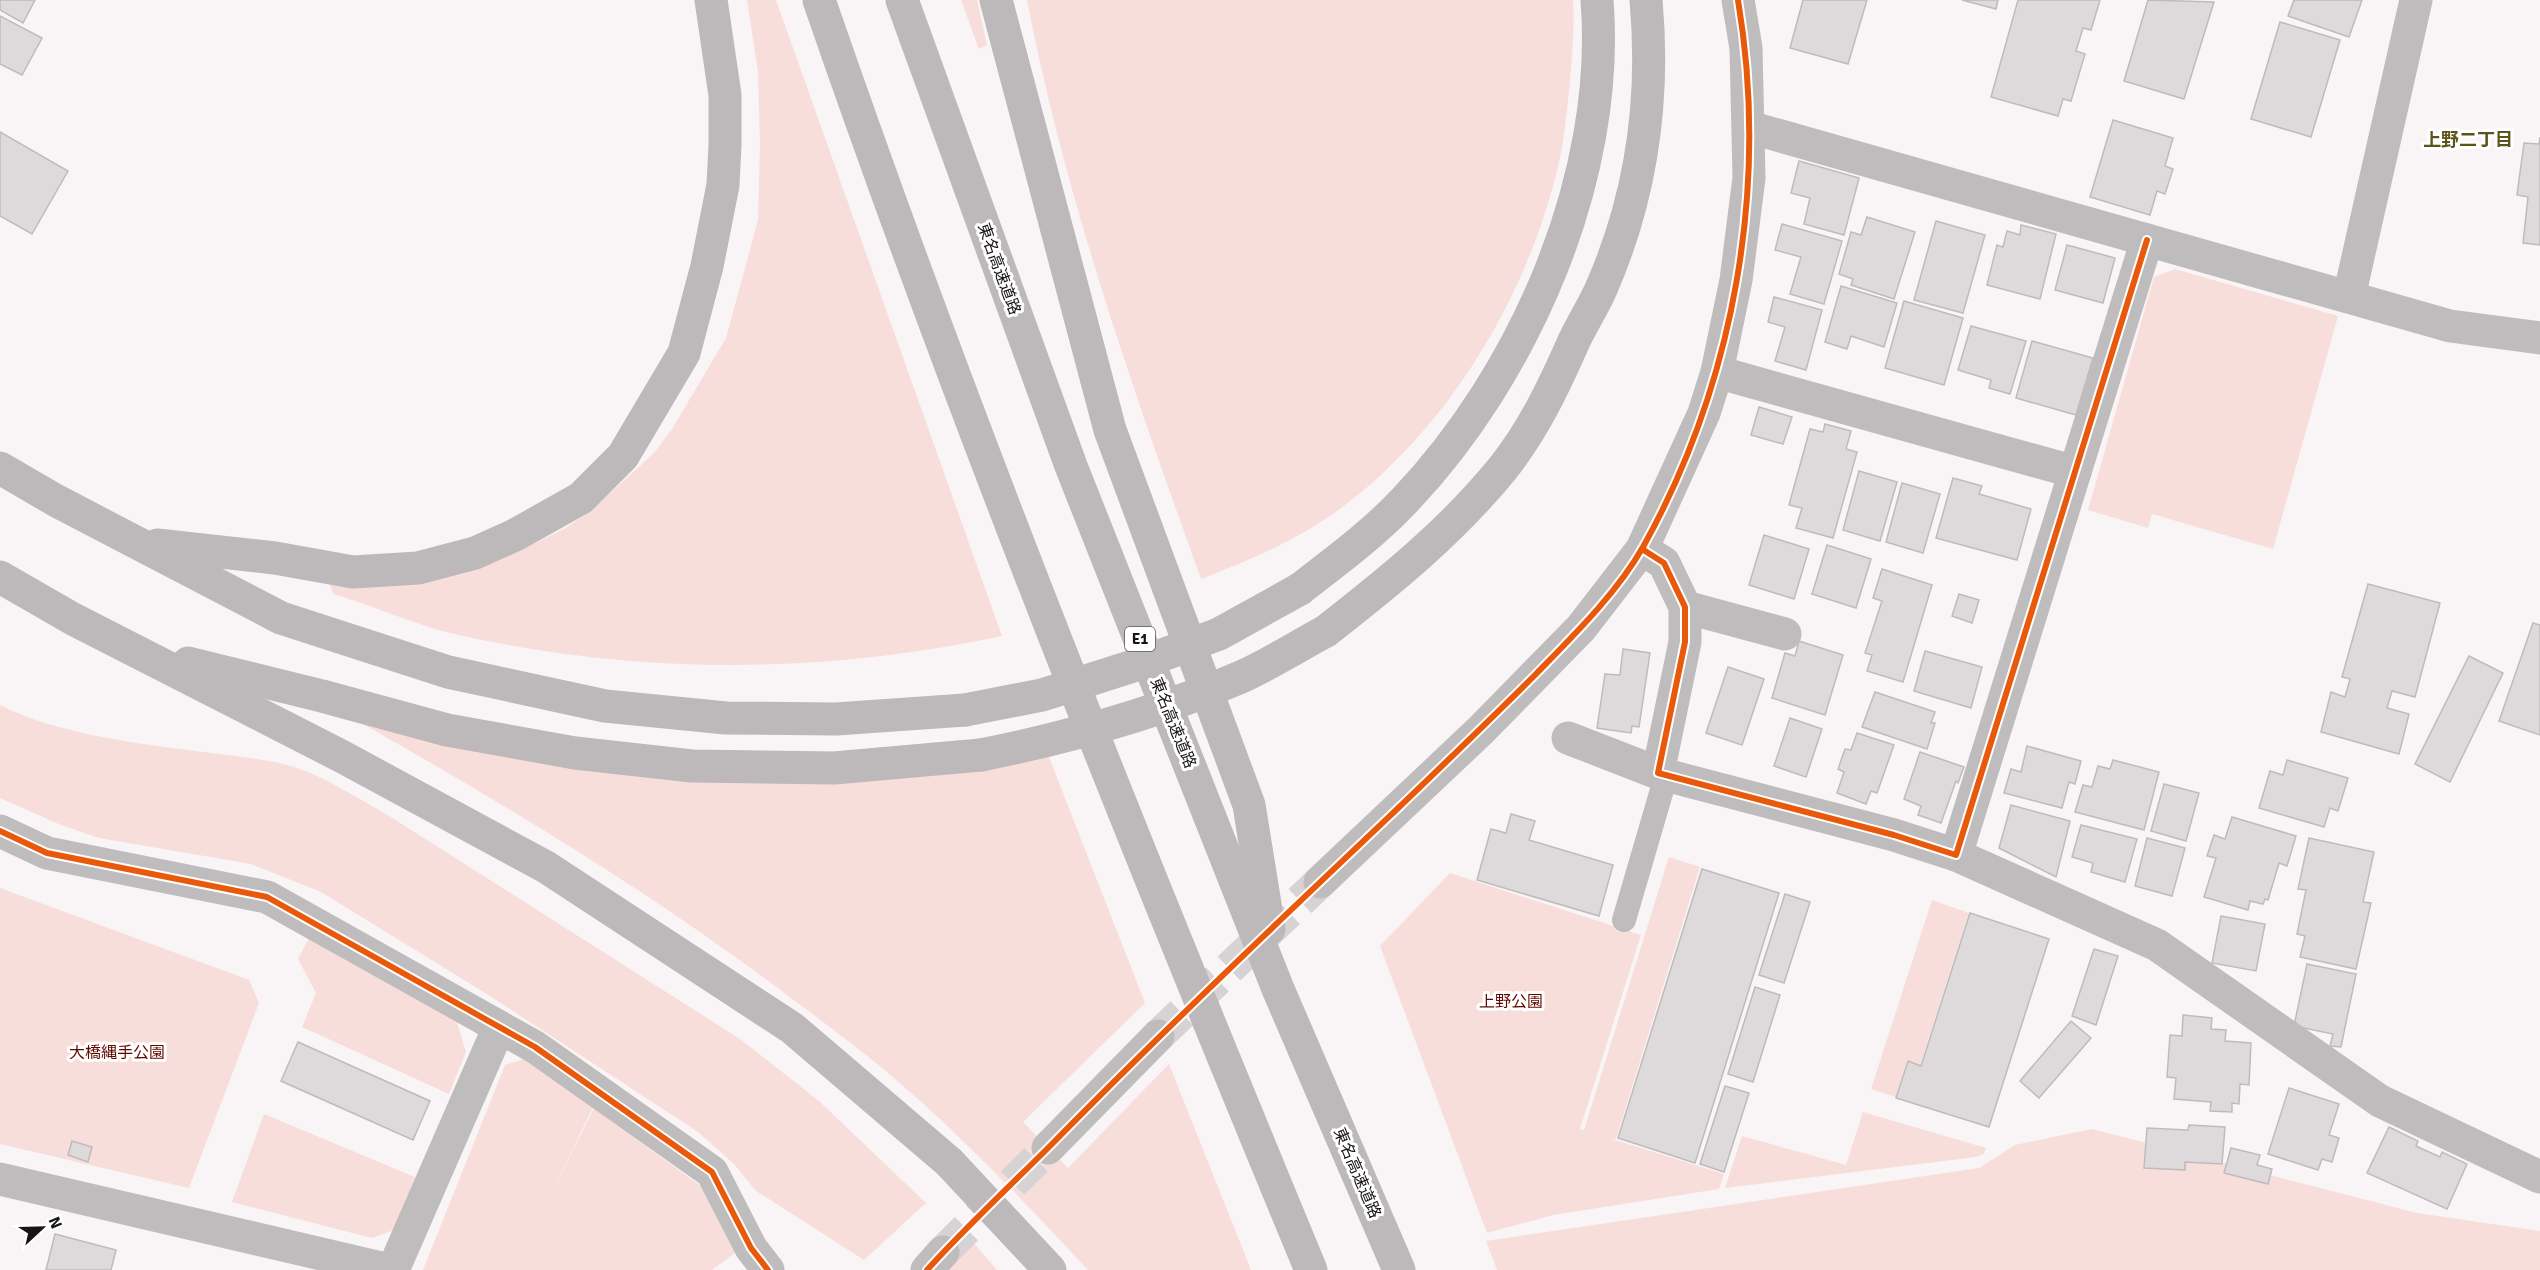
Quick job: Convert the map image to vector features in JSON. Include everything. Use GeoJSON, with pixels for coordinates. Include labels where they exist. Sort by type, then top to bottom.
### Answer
{"type":"FeatureCollection","features":[{"type":"Feature","properties":{"kind":"highway"},"geometry":{"type":"LineString","coordinates":[[140,543],[275,558],[353,572],[418,568],[475,553],[516,536],[581,498],[623,456],[684,353],[707,266],[723,185],[725,145],[725,95],[711,0]]}},
{"type":"Feature","properties":{"kind":"highway"},"geometry":{"type":"LineString","coordinates":[[819,0],[997,493],[1166,919],[1311,1270]]}},
{"type":"Feature","properties":{"kind":"highway","name":"東名高速道路"},"geometry":{"type":"LineString","coordinates":[[902,0],[1071,466],[1278,989],[1399,1270]]}},
{"type":"Feature","properties":{"kind":"highway"},"geometry":{"type":"LineString","coordinates":[[996,0],[1110,430],[1249,805],[1278,989]]}},
{"type":"Feature","properties":{"kind":"highway"},"geometry":{"type":"LineString","coordinates":[[0,468],[55,500],[281,618],[448,672],[605,706],[726,718],[836,719],[964,710],[1042,695],[1130,667],[1219,634],[1300,589],[1359,543],[1404,501],[1466,424],[1511,357],[1548,277],[1586,150],[1597,62],[1597,0]]}},
{"type":"Feature","properties":{"kind":"highway"},"geometry":{"type":"LineString","coordinates":[[136,651],[322,696],[447,730],[575,753],[692,766],[834,768],[981,755],[1049,741],[1141,716],[1243,676],[1326,631],[1429,548],[1509,460],[1532,428],[1601,289],[1633,196],[1648,103],[1646,0]]}},
{"type":"Feature","properties":{"kind":"highway"},"geometry":{"type":"LineString","coordinates":[[0,577],[136,651],[341,756],[546,867],[792,1028],[949,1162],[1050,1270]]}},
{"type":"Feature","properties":{"kind":"street"},"geometry":{"type":"LineString","coordinates":[[1320,882],[1481,730],[1581,628],[1642,549],[1699,424],[1717,372],[1739,257],[1749,178],[1749,127],[1746,48],[1738,0]]}},
{"type":"Feature","properties":{"kind":"street"},"geometry":{"type":"LineString","coordinates":[[2349,297],[2416,0]]}},
{"type":"Feature","properties":{"kind":"street"},"geometry":{"type":"LineString","coordinates":[[1749,127],[2450,326],[2540,338]]}},
{"type":"Feature","properties":{"kind":"street"},"geometry":{"type":"LineString","coordinates":[[1956,855],[2147,240]]}},
{"type":"Feature","properties":{"kind":"street"},"geometry":{"type":"LineString","coordinates":[[1717,372],[2075,472]]}},
{"type":"Feature","properties":{"kind":"street"},"geometry":{"type":"LineString","coordinates":[[1642,549],[1664,562],[1685,607],[1685,642],[1662,775]]}},
{"type":"Feature","properties":{"kind":"street"},"geometry":{"type":"LineString","coordinates":[[1685,607],[1785,634]]}},
{"type":"Feature","properties":{"kind":"street"},"geometry":{"type":"LineString","coordinates":[[1568,738],[1662,775],[1894,835],[1956,855],[2157,945],[2380,1101],[2540,1177]]}},
{"type":"Feature","properties":{"kind":"street"},"geometry":{"type":"LineString","coordinates":[[0,831],[47,853],[267,897],[535,1047],[712,1172],[751,1248],[768,1270]]}},
{"type":"Feature","properties":{"kind":"street"},"geometry":{"type":"LineString","coordinates":[[0,1179],[392,1270],[499,1027]]}},
{"type":"Feature","properties":{"kind":"street"},"geometry":{"type":"LineString","coordinates":[[1048,1148],[1158,1036]]}},
{"type":"Feature","properties":{"kind":"lane"},"geometry":{"type":"LineString","coordinates":[[1624,920],[1662,775]]}},
{"type":"Feature","properties":{"kind":"green space"},"geometry":{"type":"Polygon","coordinates":[[[747,0],[776,0],[1002,636],[933,649],[864,658],[728,665],[659,663],[591,657],[454,634],[333,594],[330,585],[334,577],[523,549],[564,529],[589,512],[654,453],[672,429],[726,338],[758,220],[760,144],[758,72],[747,0]]]}},
{"type":"Feature","properties":{"kind":"green space"},"geometry":{"type":"Polygon","coordinates":[[[961,0],[977,0],[987,45],[979,49],[961,0]]]}},
{"type":"Feature","properties":{"kind":"green space"},"geometry":{"type":"Polygon","coordinates":[[[1027,0],[1573,0],[1570,81],[1559,162],[1546,210],[1528,259],[1481,352],[1452,395],[1419,436],[1383,473],[1345,505],[1311,528],[1276,547],[1201,579],[1126,365],[1081,220],[1043,74],[1027,0]]]}},
{"type":"Feature","properties":{"kind":"green space"},"geometry":{"type":"Polygon","coordinates":[[[2175,269],[2338,316],[2273,549],[2152,514],[2148,528],[2088,510],[2154,277],[2175,269]]]}},
{"type":"Feature","properties":{"kind":"green space"},"geometry":{"type":"Polygon","coordinates":[[[0,705],[48,724],[75,731],[132,742],[276,762],[309,772],[332,783],[386,814],[740,1039],[819,1101],[926,1203],[864,1260],[756,1191],[734,1164],[698,1132],[490,996],[321,892],[251,864],[99,838],[61,825],[0,798],[0,705]]]}},
{"type":"Feature","properties":{"kind":"green space"},"geometry":{"type":"Polygon","coordinates":[[[363,724],[666,767],[1045,747],[1145,1003],[1023,1122],[1068,1168],[1169,1064],[1251,1270],[1088,1270],[939,1118],[855,1046],[740,960],[635,888],[528,820],[363,724]]]}},
{"type":"Feature","properties":{"kind":"green space","name":"上野公園"},"geometry":{"type":"Polygon","coordinates":[[[1669,857],[1700,867],[1616,1139],[1612,1139],[1724,1174],[1719,1189],[1553,1215],[1487,1233],[1380,946],[1450,873],[1641,935],[1580,1129],[1584,1130],[1669,857]]]}},
{"type":"Feature","properties":{"kind":"green space","name":"大橋縄手公園"},"geometry":{"type":"Polygon","coordinates":[[[0,888],[249,980],[259,1003],[189,1188],[0,1144],[0,888]]]}},
{"type":"Feature","properties":{"kind":"green space"},"geometry":{"type":"Polygon","coordinates":[[[1932,900],[1969,913],[1920,1065],[1907,1060],[1896,1097],[1871,1089],[1932,900]]]}},
{"type":"Feature","properties":{"kind":"green space"},"geometry":{"type":"Polygon","coordinates":[[[309,938],[456,1019],[466,1052],[449,1094],[302,1027],[316,993],[298,959],[309,938]]]}},
{"type":"Feature","properties":{"kind":"green space"},"geometry":{"type":"Polygon","coordinates":[[[524,1059],[593,1107],[551,1194],[594,1108],[702,1187],[739,1250],[712,1270],[423,1270],[505,1065],[524,1059]]]}},
{"type":"Feature","properties":{"kind":"green space"},"geometry":{"type":"Polygon","coordinates":[[[1863,1112],[1986,1148],[1984,1154],[1976,1157],[1725,1188],[1742,1136],[1846,1165],[1863,1112]]]}},
{"type":"Feature","properties":{"kind":"green space"},"geometry":{"type":"Polygon","coordinates":[[[264,1114],[415,1177],[394,1230],[372,1238],[232,1202],[264,1114]]]}},
{"type":"Feature","properties":{"kind":"green space"},"geometry":{"type":"Polygon","coordinates":[[[2092,1129],[2417,1213],[2540,1231],[2540,1270],[1497,1270],[1486,1241],[1979,1168],[2015,1145],[2092,1129]]]}},
{"type":"Feature","properties":{"kind":"green space"},"geometry":{"type":"Polygon","coordinates":[[[972,1241],[997,1270],[944,1270],[972,1241]]]}},
{"type":"Feature","properties":{"kind":"building"},"geometry":{"type":"Polygon","coordinates":[[[0,0],[35,0],[23,23],[0,10],[0,0]]]}},
{"type":"Feature","properties":{"kind":"building"},"geometry":{"type":"Polygon","coordinates":[[[1803,0],[1867,0],[1848,64],[1790,48],[1803,0]]]}},
{"type":"Feature","properties":{"kind":"building"},"geometry":{"type":"Polygon","coordinates":[[[1962,0],[1998,0],[1996,9],[1962,0]]]}},
{"type":"Feature","properties":{"kind":"building"},"geometry":{"type":"Polygon","coordinates":[[[2018,0],[2100,0],[2091,30],[2083,28],[2076,51],[2085,54],[2071,101],[2063,99],[2058,116],[1991,97],[2018,0]]]}},
{"type":"Feature","properties":{"kind":"building"},"geometry":{"type":"Polygon","coordinates":[[[2148,0],[2214,2],[2184,99],[2124,81],[2148,0]]]}},
{"type":"Feature","properties":{"kind":"building"},"geometry":{"type":"Polygon","coordinates":[[[2294,0],[2362,0],[2349,37],[2288,16],[2294,0]]]}},
{"type":"Feature","properties":{"kind":"building"},"geometry":{"type":"Polygon","coordinates":[[[0,16],[42,38],[22,75],[0,64],[0,16]]]}},
{"type":"Feature","properties":{"kind":"building"},"geometry":{"type":"Polygon","coordinates":[[[2280,22],[2340,40],[2311,137],[2251,119],[2280,22]]]}},
{"type":"Feature","properties":{"kind":"building"},"geometry":{"type":"Polygon","coordinates":[[[2113,120],[2173,138],[2165,166],[2173,169],[2165,194],[2157,191],[2150,215],[2090,197],[2113,120]]]}},
{"type":"Feature","properties":{"kind":"building"},"geometry":{"type":"Polygon","coordinates":[[[0,132],[68,171],[32,234],[0,216],[0,132]]]}},
{"type":"Feature","properties":{"kind":"building"},"geometry":{"type":"Polygon","coordinates":[[[2540,137],[2540,245],[2523,243],[2528,197],[2517,195],[2524,143],[2539,144],[2540,137]]]}},
{"type":"Feature","properties":{"kind":"building"},"geometry":{"type":"Polygon","coordinates":[[[1799,161],[1859,178],[1844,235],[1804,224],[1810,198],[1791,193],[1799,161]]]}},
{"type":"Feature","properties":{"kind":"building"},"geometry":{"type":"Polygon","coordinates":[[[1867,217],[1915,232],[1894,299],[1851,285],[1853,279],[1839,274],[1851,232],[1861,235],[1867,217]]]}},
{"type":"Feature","properties":{"kind":"building"},"geometry":{"type":"Polygon","coordinates":[[[1936,221],[1985,235],[1963,313],[1914,300],[1936,221]]]}},
{"type":"Feature","properties":{"kind":"building"},"geometry":{"type":"Polygon","coordinates":[[[1782,224],[1842,241],[1824,304],[1790,294],[1801,257],[1775,250],[1782,224]]]}},
{"type":"Feature","properties":{"kind":"building"},"geometry":{"type":"Polygon","coordinates":[[[2021,225],[2056,234],[2040,299],[1987,285],[1997,245],[2003,247],[2007,231],[2020,235],[2021,225]]]}},
{"type":"Feature","properties":{"kind":"building"},"geometry":{"type":"Polygon","coordinates":[[[2067,245],[2115,258],[2103,303],[2055,290],[2067,245]]]}},
{"type":"Feature","properties":{"kind":"building"},"geometry":{"type":"Polygon","coordinates":[[[1841,286],[1897,303],[1884,347],[1851,336],[1847,349],[1825,342],[1841,286]]]}},
{"type":"Feature","properties":{"kind":"building"},"geometry":{"type":"Polygon","coordinates":[[[1774,297],[1822,310],[1806,370],[1775,361],[1785,327],[1768,322],[1774,297]]]}},
{"type":"Feature","properties":{"kind":"building"},"geometry":{"type":"Polygon","coordinates":[[[1904,301],[1963,318],[1944,385],[1885,368],[1904,301]]]}},
{"type":"Feature","properties":{"kind":"building"},"geometry":{"type":"Polygon","coordinates":[[[1971,326],[2026,341],[2010,394],[1989,388],[1991,380],[1958,370],[1971,326]]]}},
{"type":"Feature","properties":{"kind":"building"},"geometry":{"type":"Polygon","coordinates":[[[2032,341],[2093,358],[2076,415],[2016,398],[2032,341]]]}},
{"type":"Feature","properties":{"kind":"building"},"geometry":{"type":"Polygon","coordinates":[[[1759,407],[1792,417],[1783,444],[1751,435],[1759,407]]]}},
{"type":"Feature","properties":{"kind":"building"},"geometry":{"type":"Polygon","coordinates":[[[1825,424],[1851,431],[1846,449],[1857,452],[1833,538],[1796,528],[1802,508],[1789,505],[1810,429],[1823,432],[1825,424]]]}},
{"type":"Feature","properties":{"kind":"building"},"geometry":{"type":"Polygon","coordinates":[[[1859,471],[1897,482],[1880,541],[1843,530],[1859,471]]]}},
{"type":"Feature","properties":{"kind":"building"},"geometry":{"type":"Polygon","coordinates":[[[1953,478],[1982,486],[1979,494],[2031,509],[2017,560],[1936,538],[1953,478]]]}},
{"type":"Feature","properties":{"kind":"building"},"geometry":{"type":"Polygon","coordinates":[[[1902,483],[1940,494],[1923,553],[1886,542],[1902,483]]]}},
{"type":"Feature","properties":{"kind":"building"},"geometry":{"type":"Polygon","coordinates":[[[1764,535],[1809,549],[1794,599],[1749,585],[1764,535]]]}},
{"type":"Feature","properties":{"kind":"building"},"geometry":{"type":"Polygon","coordinates":[[[1827,545],[1871,559],[1856,608],[1812,594],[1827,545]]]}},
{"type":"Feature","properties":{"kind":"building"},"geometry":{"type":"Polygon","coordinates":[[[1882,569],[1932,585],[1903,682],[1867,671],[1872,655],[1865,653],[1882,601],[1873,598],[1882,569]]]}},
{"type":"Feature","properties":{"kind":"building"},"geometry":{"type":"Polygon","coordinates":[[[2368,584],[2440,603],[2415,697],[2392,691],[2387,708],[2409,714],[2399,754],[2321,732],[2331,692],[2345,697],[2350,679],[2342,677],[2368,584]]]}},
{"type":"Feature","properties":{"kind":"building"},"geometry":{"type":"Polygon","coordinates":[[[1959,594],[1979,600],[1972,623],[1952,616],[1959,594]]]}},
{"type":"Feature","properties":{"kind":"building"},"geometry":{"type":"Polygon","coordinates":[[[2533,623],[2540,625],[2540,735],[2499,721],[2533,623]]]}},
{"type":"Feature","properties":{"kind":"building"},"geometry":{"type":"Polygon","coordinates":[[[1799,641],[1843,655],[1825,715],[1772,698],[1785,653],[1795,656],[1799,641]]]}},
{"type":"Feature","properties":{"kind":"building"},"geometry":{"type":"Polygon","coordinates":[[[1623,649],[1650,653],[1639,727],[1632,726],[1631,733],[1597,728],[1605,674],[1620,675],[1623,649]]]}},
{"type":"Feature","properties":{"kind":"building"},"geometry":{"type":"Polygon","coordinates":[[[1925,651],[1982,667],[1971,708],[1914,691],[1925,651]]]}},
{"type":"Feature","properties":{"kind":"building"},"geometry":{"type":"Polygon","coordinates":[[[2469,656],[2503,673],[2450,782],[2415,764],[2469,656]]]}},
{"type":"Feature","properties":{"kind":"building"},"geometry":{"type":"Polygon","coordinates":[[[1728,667],[1764,679],[1742,745],[1706,733],[1728,667]]]}},
{"type":"Feature","properties":{"kind":"building"},"geometry":{"type":"Polygon","coordinates":[[[1875,692],[1935,712],[1931,723],[1935,723],[1927,749],[1862,727],[1875,692]]]}},
{"type":"Feature","properties":{"kind":"building"},"geometry":{"type":"Polygon","coordinates":[[[1790,718],[1822,729],[1806,777],[1774,766],[1790,718]]]}},
{"type":"Feature","properties":{"kind":"building"},"geometry":{"type":"Polygon","coordinates":[[[1857,733],[1894,745],[1877,793],[1871,791],[1866,804],[1837,793],[1844,772],[1838,769],[1845,749],[1851,750],[1857,733]]]}},
{"type":"Feature","properties":{"kind":"building"},"geometry":{"type":"Polygon","coordinates":[[[2027,746],[2081,761],[2075,784],[2069,782],[2062,808],[2004,793],[2011,769],[2021,772],[2027,746]]]}},
{"type":"Feature","properties":{"kind":"building"},"geometry":{"type":"Polygon","coordinates":[[[1920,752],[1964,767],[1958,783],[1956,781],[1941,823],[1918,815],[1921,806],[1904,799],[1920,752]]]}},
{"type":"Feature","properties":{"kind":"building"},"geometry":{"type":"Polygon","coordinates":[[[2113,760],[2159,772],[2144,830],[2075,812],[2083,785],[2092,787],[2098,766],[2110,769],[2113,760]]]}},
{"type":"Feature","properties":{"kind":"building"},"geometry":{"type":"Polygon","coordinates":[[[2287,760],[2348,778],[2338,811],[2330,808],[2324,827],[2259,808],[2270,771],[2283,775],[2287,760]]]}},
{"type":"Feature","properties":{"kind":"building"},"geometry":{"type":"Polygon","coordinates":[[[2164,784],[2199,793],[2186,841],[2151,831],[2164,784]]]}},
{"type":"Feature","properties":{"kind":"building"},"geometry":{"type":"Polygon","coordinates":[[[2011,805],[2070,821],[2056,877],[1999,848],[2011,805]]]}},
{"type":"Feature","properties":{"kind":"building"},"geometry":{"type":"Polygon","coordinates":[[[1511,814],[1535,821],[1529,840],[1613,865],[1599,916],[1477,880],[1491,829],[1506,833],[1511,814]]]}},
{"type":"Feature","properties":{"kind":"building"},"geometry":{"type":"Polygon","coordinates":[[[2232,817],[2296,836],[2287,866],[2279,863],[2268,900],[2265,899],[2263,904],[2250,901],[2248,910],[2204,897],[2216,858],[2207,856],[2214,835],[2225,839],[2232,817]]]}},
{"type":"Feature","properties":{"kind":"building"},"geometry":{"type":"Polygon","coordinates":[[[2081,825],[2137,839],[2125,882],[2091,872],[2093,863],[2072,857],[2081,825]]]}},
{"type":"Feature","properties":{"kind":"building"},"geometry":{"type":"Polygon","coordinates":[[[2147,838],[2185,848],[2172,896],[2135,886],[2147,838]]]}},
{"type":"Feature","properties":{"kind":"building"},"geometry":{"type":"Polygon","coordinates":[[[2309,838],[2374,852],[2363,902],[2371,903],[2356,969],[2300,957],[2305,936],[2297,934],[2306,890],[2298,889],[2309,838]]]}},
{"type":"Feature","properties":{"kind":"building"},"geometry":{"type":"Polygon","coordinates":[[[1702,869],[1779,893],[1695,1163],[1618,1138],[1702,869]]]}},
{"type":"Feature","properties":{"kind":"building"},"geometry":{"type":"Polygon","coordinates":[[[1785,894],[1810,902],[1784,983],[1759,975],[1785,894]]]}},
{"type":"Feature","properties":{"kind":"building"},"geometry":{"type":"Polygon","coordinates":[[[1970,913],[2049,939],[1989,1127],[1896,1098],[1908,1061],[1921,1066],[1970,913]]]}},
{"type":"Feature","properties":{"kind":"building"},"geometry":{"type":"Polygon","coordinates":[[[2221,916],[2265,924],[2256,971],[2212,963],[2221,916]]]}},
{"type":"Feature","properties":{"kind":"building"},"geometry":{"type":"Polygon","coordinates":[[[2094,949],[2118,956],[2096,1025],[2072,1016],[2094,949]]]}},
{"type":"Feature","properties":{"kind":"building"},"geometry":{"type":"Polygon","coordinates":[[[2307,964],[2356,974],[2341,1047],[2330,1046],[2333,1034],[2294,1026],[2307,964]]]}},
{"type":"Feature","properties":{"kind":"building"},"geometry":{"type":"Polygon","coordinates":[[[1755,987],[1780,995],[1753,1082],[1728,1074],[1755,987]]]}},
{"type":"Feature","properties":{"kind":"building"},"geometry":{"type":"Polygon","coordinates":[[[2183,1015],[2212,1018],[2211,1029],[2226,1030],[2225,1041],[2251,1043],[2249,1085],[2240,1084],[2239,1104],[2232,1103],[2232,1112],[2210,1111],[2211,1102],[2174,1099],[2176,1078],[2167,1077],[2170,1035],[2182,1036],[2183,1015]]]}},
{"type":"Feature","properties":{"kind":"building"},"geometry":{"type":"Polygon","coordinates":[[[2071,1021],[2091,1038],[2039,1098],[2020,1081],[2071,1021]]]}},
{"type":"Feature","properties":{"kind":"building"},"geometry":{"type":"Polygon","coordinates":[[[298,1042],[430,1101],[413,1140],[281,1081],[298,1042]]]}},
{"type":"Feature","properties":{"kind":"building"},"geometry":{"type":"Polygon","coordinates":[[[1725,1086],[1749,1093],[1724,1172],[1700,1164],[1725,1086]]]}},
{"type":"Feature","properties":{"kind":"building"},"geometry":{"type":"Polygon","coordinates":[[[2289,1088],[2339,1104],[2329,1135],[2339,1138],[2332,1162],[2322,1159],[2318,1170],[2268,1154],[2289,1088]]]}},
{"type":"Feature","properties":{"kind":"building"},"geometry":{"type":"Polygon","coordinates":[[[2189,1125],[2225,1127],[2222,1164],[2185,1162],[2185,1170],[2144,1168],[2147,1128],[2188,1130],[2189,1125]]]}},
{"type":"Feature","properties":{"kind":"building"},"geometry":{"type":"Polygon","coordinates":[[[2389,1127],[2418,1141],[2416,1146],[2440,1157],[2442,1152],[2467,1164],[2447,1209],[2367,1173],[2389,1127]]]}},
{"type":"Feature","properties":{"kind":"building"},"geometry":{"type":"Polygon","coordinates":[[[72,1141],[92,1147],[88,1162],[68,1155],[72,1141]]]}},
{"type":"Feature","properties":{"kind":"building"},"geometry":{"type":"Polygon","coordinates":[[[2231,1148],[2260,1155],[2257,1165],[2272,1169],[2268,1184],[2224,1173],[2231,1148]]]}},
{"type":"Feature","properties":{"kind":"building"},"geometry":{"type":"Polygon","coordinates":[[[55,1234],[116,1250],[111,1270],[46,1270],[55,1234]]]}},
{"type":"Feature","properties":{"kind":"tunnel"},"geometry":{"type":"LineString","coordinates":[[1158,1036],[1320,882]]}},
{"type":"Feature","properties":{"kind":"tunnel"},"geometry":{"type":"LineString","coordinates":[[943,1252],[1048,1148]]}},
{"type":"Feature","properties":{"kind":"cycle path"},"geometry":{"type":"LineString","coordinates":[[927,1270],[1177,1020],[1565,645],[1621,581],[1643,547],[1675,484],[1701,418],[1722,350],[1737,281],[1746,211],[1749,140],[1747,70],[1738,0]]}},
{"type":"Feature","properties":{"kind":"cycle path"},"geometry":{"type":"LineString","coordinates":[[1642,549],[1664,563],[1685,607],[1685,642],[1658,773],[1894,835],[1956,855],[2147,240]]}},
{"type":"Feature","properties":{"kind":"cycle path"},"geometry":{"type":"LineString","coordinates":[[0,831],[47,853],[267,897],[535,1047],[712,1172],[751,1248],[768,1270]]}},
{"type":"Feature","properties":{"kind":"district","name":"上野二丁目"},"geometry":{"type":"Point","coordinates":[2468,140]}}]}
